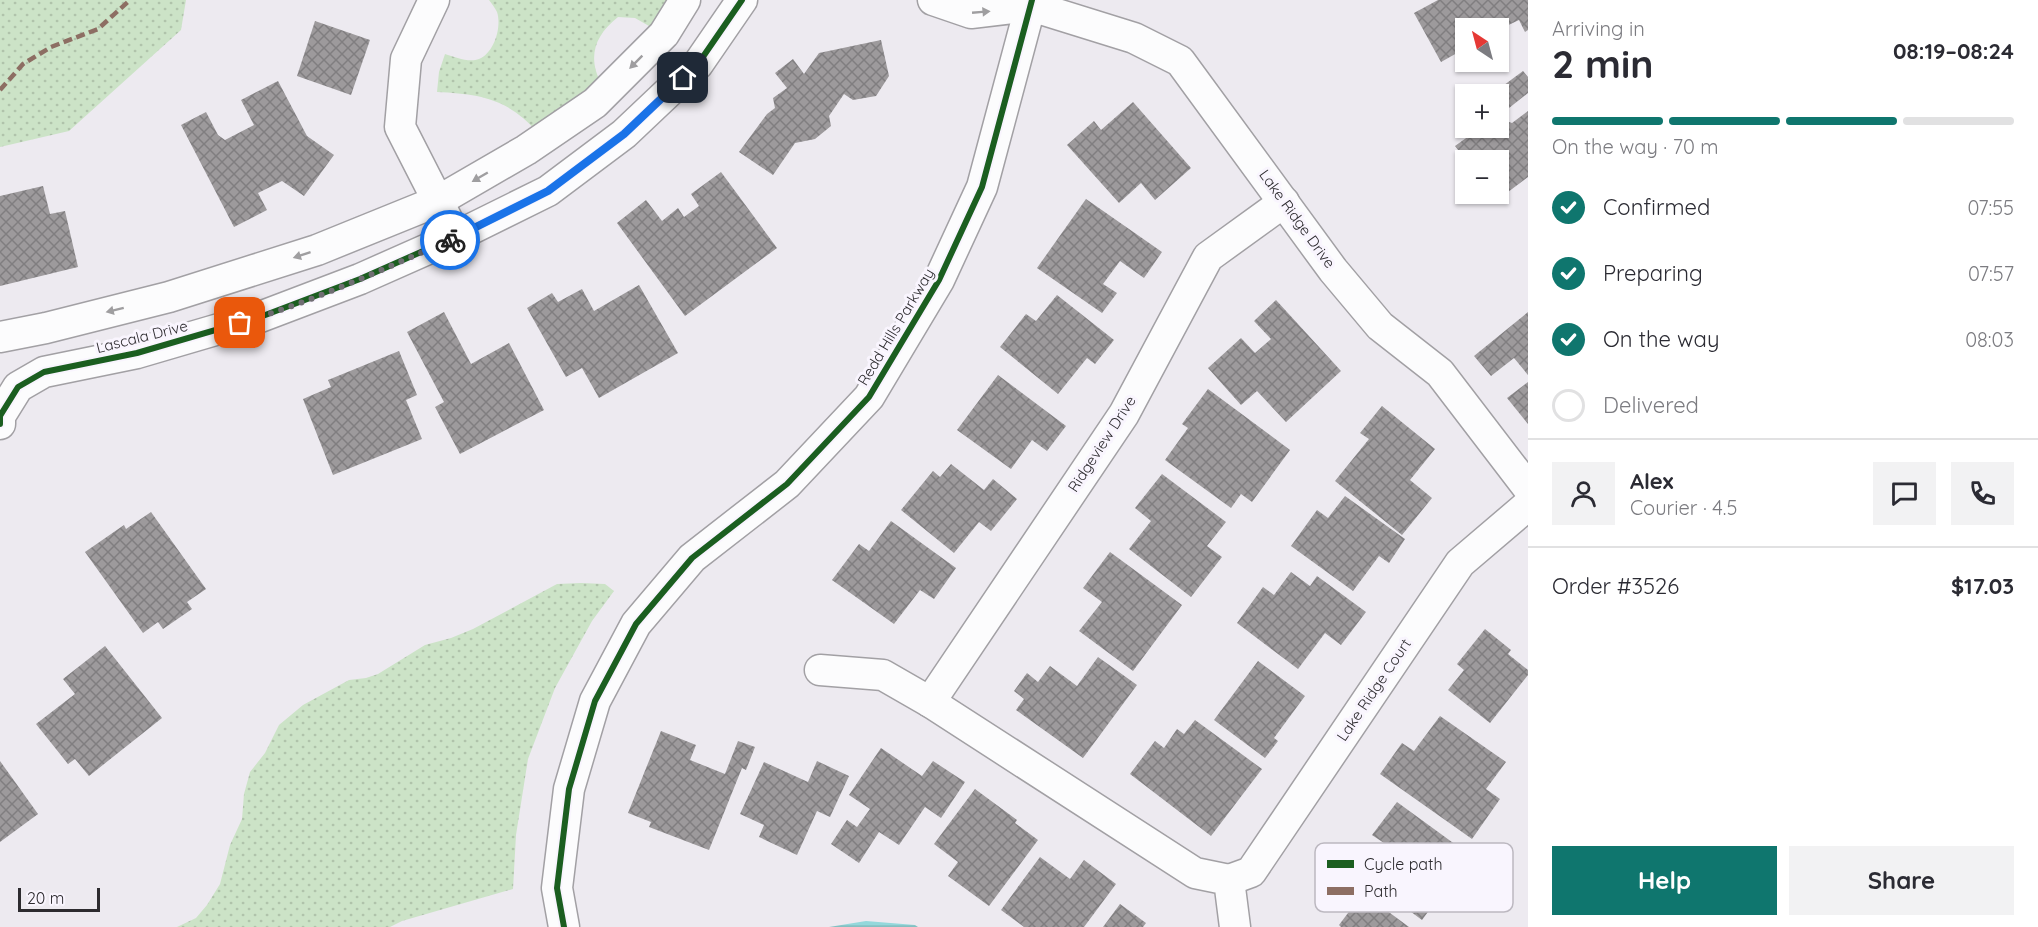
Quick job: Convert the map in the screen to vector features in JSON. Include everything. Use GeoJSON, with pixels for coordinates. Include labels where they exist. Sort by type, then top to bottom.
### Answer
{"type":"FeatureCollection","features":[{"type":"Feature","properties":{"kind":"street"},"geometry":{"type":"LineString","coordinates":[[434,0],[406,59],[400,127],[457,237]]}},
{"type":"Feature","properties":{"kind":"street"},"geometry":{"type":"LineString","coordinates":[[0,337],[46,328],[169,297],[317,250],[438,201],[526,150],[595,104],[664,34],[685,0]]}},
{"type":"Feature","properties":{"kind":"street","name":"Lascala Drive"},"geometry":{"type":"LineString","coordinates":[[0,424],[0,416],[18,387],[44,372],[137,353],[260,317],[360,279],[457,237],[548,191],[624,134],[698,64],[742,0]]}},
{"type":"Feature","properties":{"kind":"street"},"geometry":{"type":"LineString","coordinates":[[933,0],[971,13],[1027,2]]}},
{"type":"Feature","properties":{"kind":"street","name":"Lake Ridge Drive"},"geometry":{"type":"LineString","coordinates":[[1027,2],[1134,38],[1180,61],[1333,270],[1380,326],[1440,373],[1528,488]]}},
{"type":"Feature","properties":{"kind":"street","name":"Redd Hills Parkway"},"geometry":{"type":"LineString","coordinates":[[564,927],[557,888],[568,789],[595,701],[636,624],[692,558],[787,484],[869,397],[939,280],[982,187],[1027,2]]}},
{"type":"Feature","properties":{"kind":"street","name":"Ridgeview Drive"},"geometry":{"type":"LineString","coordinates":[[930,702],[1124,414],[1208,257],[1284,202]]}},
{"type":"Feature","properties":{"kind":"street","name":"Lake Ridge Court"},"geometry":{"type":"LineString","coordinates":[[1228,880],[1251,872],[1460,563],[1528,505]]}},
{"type":"Feature","properties":{"kind":"street"},"geometry":{"type":"LineString","coordinates":[[820,670],[883,675],[930,702],[1195,873],[1228,880],[1235,927]]}},
{"type":"Feature","properties":{"kind":"green space"},"geometry":{"type":"Polygon","coordinates":[[[0,0],[186,0],[181,30],[69,131],[0,147],[0,0]]]}},
{"type":"Feature","properties":{"kind":"green space"},"geometry":{"type":"Polygon","coordinates":[[[489,0],[678,0],[656,30],[635,18],[618,17],[610,24],[595,48],[595,66],[602,85],[539,134],[517,113],[493,101],[467,94],[437,92],[439,72],[445,54],[475,60],[484,56],[493,45],[496,39],[498,18],[489,0]]]}},
{"type":"Feature","properties":{"kind":"green space"},"geometry":{"type":"Polygon","coordinates":[[[557,584],[605,584],[614,591],[592,621],[555,688],[528,759],[516,835],[513,889],[402,921],[390,927],[177,927],[196,918],[220,884],[230,845],[242,819],[244,794],[250,772],[265,753],[279,725],[303,705],[349,680],[378,674],[425,645],[473,629],[557,584]]]}},
{"type":"Feature","properties":{"kind":"water"},"geometry":{"type":"Polygon","coordinates":[[[866,921],[915,925],[918,927],[829,927],[866,921]]]}},
{"type":"Feature","properties":{"kind":"building"},"geometry":{"type":"Polygon","coordinates":[[[1438,0],[1528,0],[1528,30],[1525,32],[1519,20],[1509,25],[1509,18],[1455,18],[1455,54],[1441,62],[1414,13],[1438,0]]]}},
{"type":"Feature","properties":{"kind":"building"},"geometry":{"type":"Polygon","coordinates":[[[315,21],[370,40],[351,95],[297,76],[315,21]]]}},
{"type":"Feature","properties":{"kind":"building"},"geometry":{"type":"Polygon","coordinates":[[[881,40],[889,76],[876,96],[853,100],[844,94],[829,116],[831,126],[815,139],[795,143],[773,175],[739,152],[767,114],[775,108],[773,98],[787,88],[775,73],[793,59],[804,74],[819,53],[881,40]]]}},
{"type":"Feature","properties":{"kind":"building"},"geometry":{"type":"Polygon","coordinates":[[[1523,71],[1528,77],[1528,93],[1509,108],[1509,84],[1505,84],[1523,71]]]}},
{"type":"Feature","properties":{"kind":"building"},"geometry":{"type":"Polygon","coordinates":[[[278,81],[307,136],[334,155],[304,196],[282,181],[258,193],[267,210],[234,227],[181,125],[206,112],[218,135],[225,140],[254,125],[241,100],[278,81]]]}},
{"type":"Feature","properties":{"kind":"building"},"geometry":{"type":"Polygon","coordinates":[[[1133,102],[1191,168],[1155,200],[1141,183],[1119,203],[1067,145],[1094,121],[1101,130],[1133,102]]]}},
{"type":"Feature","properties":{"kind":"building"},"geometry":{"type":"Polygon","coordinates":[[[1528,111],[1528,177],[1509,191],[1509,150],[1458,150],[1455,146],[1466,138],[1509,138],[1509,122],[1512,123],[1528,111]]]}},
{"type":"Feature","properties":{"kind":"building"},"geometry":{"type":"Polygon","coordinates":[[[721,172],[777,248],[685,316],[617,223],[646,200],[662,221],[678,208],[684,217],[699,206],[691,194],[721,172]]]}},
{"type":"Feature","properties":{"kind":"building"},"geometry":{"type":"Polygon","coordinates":[[[43,186],[50,214],[65,211],[78,267],[0,286],[0,196],[43,186]]]}},
{"type":"Feature","properties":{"kind":"building"},"geometry":{"type":"Polygon","coordinates":[[[1086,199],[1162,252],[1144,278],[1120,261],[1103,284],[1117,293],[1102,313],[1037,268],[1086,199]]]}},
{"type":"Feature","properties":{"kind":"building"},"geometry":{"type":"Polygon","coordinates":[[[639,285],[678,353],[599,398],[582,368],[566,377],[527,308],[552,293],[558,302],[582,289],[594,311],[639,285]]]}},
{"type":"Feature","properties":{"kind":"building"},"geometry":{"type":"Polygon","coordinates":[[[1057,295],[1114,340],[1095,364],[1087,358],[1058,394],[1000,347],[1026,314],[1036,321],[1057,295]]]}},
{"type":"Feature","properties":{"kind":"building"},"geometry":{"type":"Polygon","coordinates":[[[1276,300],[1341,371],[1286,422],[1257,391],[1241,405],[1208,368],[1241,338],[1255,353],[1271,339],[1254,321],[1276,300]]]}},
{"type":"Feature","properties":{"kind":"building"},"geometry":{"type":"Polygon","coordinates":[[[444,312],[471,364],[509,343],[544,410],[460,454],[435,407],[444,402],[407,332],[444,312]]]}},
{"type":"Feature","properties":{"kind":"building"},"geometry":{"type":"Polygon","coordinates":[[[1528,312],[1528,375],[1514,358],[1491,376],[1474,356],[1528,312]]]}},
{"type":"Feature","properties":{"kind":"building"},"geometry":{"type":"Polygon","coordinates":[[[399,351],[417,395],[406,400],[422,439],[333,475],[303,399],[331,387],[328,380],[399,351]]]}},
{"type":"Feature","properties":{"kind":"building"},"geometry":{"type":"Polygon","coordinates":[[[998,375],[1066,426],[1047,451],[1032,440],[1011,469],[957,430],[998,375]]]}},
{"type":"Feature","properties":{"kind":"building"},"geometry":{"type":"Polygon","coordinates":[[[1528,382],[1528,424],[1507,398],[1528,382]]]}},
{"type":"Feature","properties":{"kind":"building"},"geometry":{"type":"Polygon","coordinates":[[[1208,389],[1290,450],[1252,502],[1241,494],[1231,508],[1165,460],[1188,428],[1182,424],[1208,389]]]}},
{"type":"Feature","properties":{"kind":"building"},"geometry":{"type":"Polygon","coordinates":[[[1382,406],[1435,449],[1410,480],[1432,498],[1402,535],[1335,481],[1369,439],[1360,433],[1382,406]]]}},
{"type":"Feature","properties":{"kind":"building"},"geometry":{"type":"Polygon","coordinates":[[[951,464],[984,490],[993,479],[1017,499],[991,531],[979,522],[954,553],[901,510],[933,471],[940,477],[951,464]]]}},
{"type":"Feature","properties":{"kind":"building"},"geometry":{"type":"Polygon","coordinates":[[[1162,474],[1226,522],[1207,546],[1222,557],[1191,597],[1129,549],[1151,521],[1135,508],[1162,474]]]}},
{"type":"Feature","properties":{"kind":"building"},"geometry":{"type":"Polygon","coordinates":[[[1345,496],[1405,539],[1389,563],[1379,556],[1353,591],[1291,546],[1317,510],[1328,518],[1345,496]]]}},
{"type":"Feature","properties":{"kind":"building"},"geometry":{"type":"Polygon","coordinates":[[[151,512],[206,589],[187,602],[192,609],[163,629],[158,622],[143,633],[85,552],[124,525],[126,529],[151,512]]]}},
{"type":"Feature","properties":{"kind":"building"},"geometry":{"type":"Polygon","coordinates":[[[891,521],[956,568],[934,599],[920,590],[894,624],[832,580],[859,544],[869,551],[891,521]]]}},
{"type":"Feature","properties":{"kind":"building"},"geometry":{"type":"Polygon","coordinates":[[[1110,552],[1182,605],[1133,671],[1079,631],[1102,602],[1083,588],[1110,552]]]}},
{"type":"Feature","properties":{"kind":"building"},"geometry":{"type":"Polygon","coordinates":[[[1291,572],[1310,586],[1317,576],[1366,612],[1341,645],[1325,633],[1298,669],[1237,623],[1263,587],[1274,595],[1291,572]]]}},
{"type":"Feature","properties":{"kind":"building"},"geometry":{"type":"Polygon","coordinates":[[[1485,629],[1511,650],[1508,654],[1528,670],[1528,675],[1490,723],[1448,690],[1464,670],[1457,664],[1485,629]]]}},
{"type":"Feature","properties":{"kind":"building"},"geometry":{"type":"Polygon","coordinates":[[[105,646],[162,718],[89,776],[75,759],[68,764],[36,724],[75,694],[63,679],[105,646]]]}},
{"type":"Feature","properties":{"kind":"building"},"geometry":{"type":"Polygon","coordinates":[[[1098,657],[1137,685],[1083,758],[1016,710],[1024,699],[1014,691],[1027,673],[1038,682],[1050,666],[1077,686],[1098,657]]]}},
{"type":"Feature","properties":{"kind":"building"},"geometry":{"type":"Polygon","coordinates":[[[1258,661],[1305,696],[1274,738],[1278,741],[1265,758],[1214,720],[1258,661]]]}},
{"type":"Feature","properties":{"kind":"building"},"geometry":{"type":"Polygon","coordinates":[[[1440,716],[1506,762],[1486,789],[1500,799],[1472,839],[1380,774],[1402,743],[1414,751],[1440,716]]]}},
{"type":"Feature","properties":{"kind":"building"},"geometry":{"type":"Polygon","coordinates":[[[1195,720],[1262,769],[1211,836],[1130,774],[1155,741],[1164,748],[1177,729],[1184,734],[1195,720]]]}},
{"type":"Feature","properties":{"kind":"building"},"geometry":{"type":"Polygon","coordinates":[[[661,731],[696,745],[690,760],[725,774],[738,741],[755,747],[746,770],[742,768],[709,850],[649,827],[651,822],[628,813],[661,731]]]}},
{"type":"Feature","properties":{"kind":"building"},"geometry":{"type":"Polygon","coordinates":[[[881,748],[922,776],[933,761],[965,782],[941,818],[925,807],[899,845],[879,832],[859,863],[831,844],[847,820],[857,827],[870,809],[849,795],[881,748]]]}},
{"type":"Feature","properties":{"kind":"building"},"geometry":{"type":"Polygon","coordinates":[[[0,761],[38,814],[0,842],[0,761]]]}},
{"type":"Feature","properties":{"kind":"building"},"geometry":{"type":"Polygon","coordinates":[[[817,761],[849,776],[830,817],[817,811],[797,855],[759,837],[764,825],[740,814],[764,762],[808,782],[817,761]]]}},
{"type":"Feature","properties":{"kind":"building"},"geometry":{"type":"Polygon","coordinates":[[[975,789],[1017,820],[1015,823],[1038,840],[989,906],[948,876],[958,862],[934,844],[975,789]]]}},
{"type":"Feature","properties":{"kind":"building"},"geometry":{"type":"Polygon","coordinates":[[[1397,802],[1453,843],[1384,843],[1372,835],[1397,802]]]}},
{"type":"Feature","properties":{"kind":"building"},"geometry":{"type":"Polygon","coordinates":[[[1040,857],[1070,879],[1084,860],[1116,884],[1084,927],[1024,927],[1001,910],[1040,857]]]}},
{"type":"Feature","properties":{"kind":"building"},"geometry":{"type":"Polygon","coordinates":[[[1120,904],[1146,923],[1143,927],[1103,927],[1120,904]]]}},
{"type":"Feature","properties":{"kind":"building"},"geometry":{"type":"Polygon","coordinates":[[[1349,912],[1389,912],[1409,927],[1341,927],[1339,925],[1349,912]]]}},
{"type":"Feature","properties":{"kind":"building"},"geometry":{"type":"Polygon","coordinates":[[[1411,912],[1428,912],[1422,920],[1411,912]]]}},
{"type":"Feature","properties":{"kind":"marked path"},"geometry":{"type":"LineString","coordinates":[[0,90],[23,64],[51,47],[98,29],[130,0]]}},
{"type":"Feature","properties":{"kind":"cycle path"},"geometry":{"type":"LineString","coordinates":[[0,424],[0,416],[18,387],[44,372],[137,353],[260,317],[360,279],[457,236],[548,191],[624,134],[698,64],[742,0]]}},
{"type":"Feature","properties":{"kind":"cycle path"},"geometry":{"type":"LineString","coordinates":[[564,927],[557,888],[569,789],[595,701],[636,624],[692,558],[787,484],[869,397],[939,280],[982,187],[1032,0]]}},
{"type":"Feature","properties":{"kind":"way so far"},"geometry":{"type":"LineString","coordinates":[[240,323],[360,279],[450,240]]}},
{"type":"Feature","properties":{"kind":"route"},"geometry":{"type":"LineString","coordinates":[[450,240],[548,191],[624,134],[683,78]]}}]}
